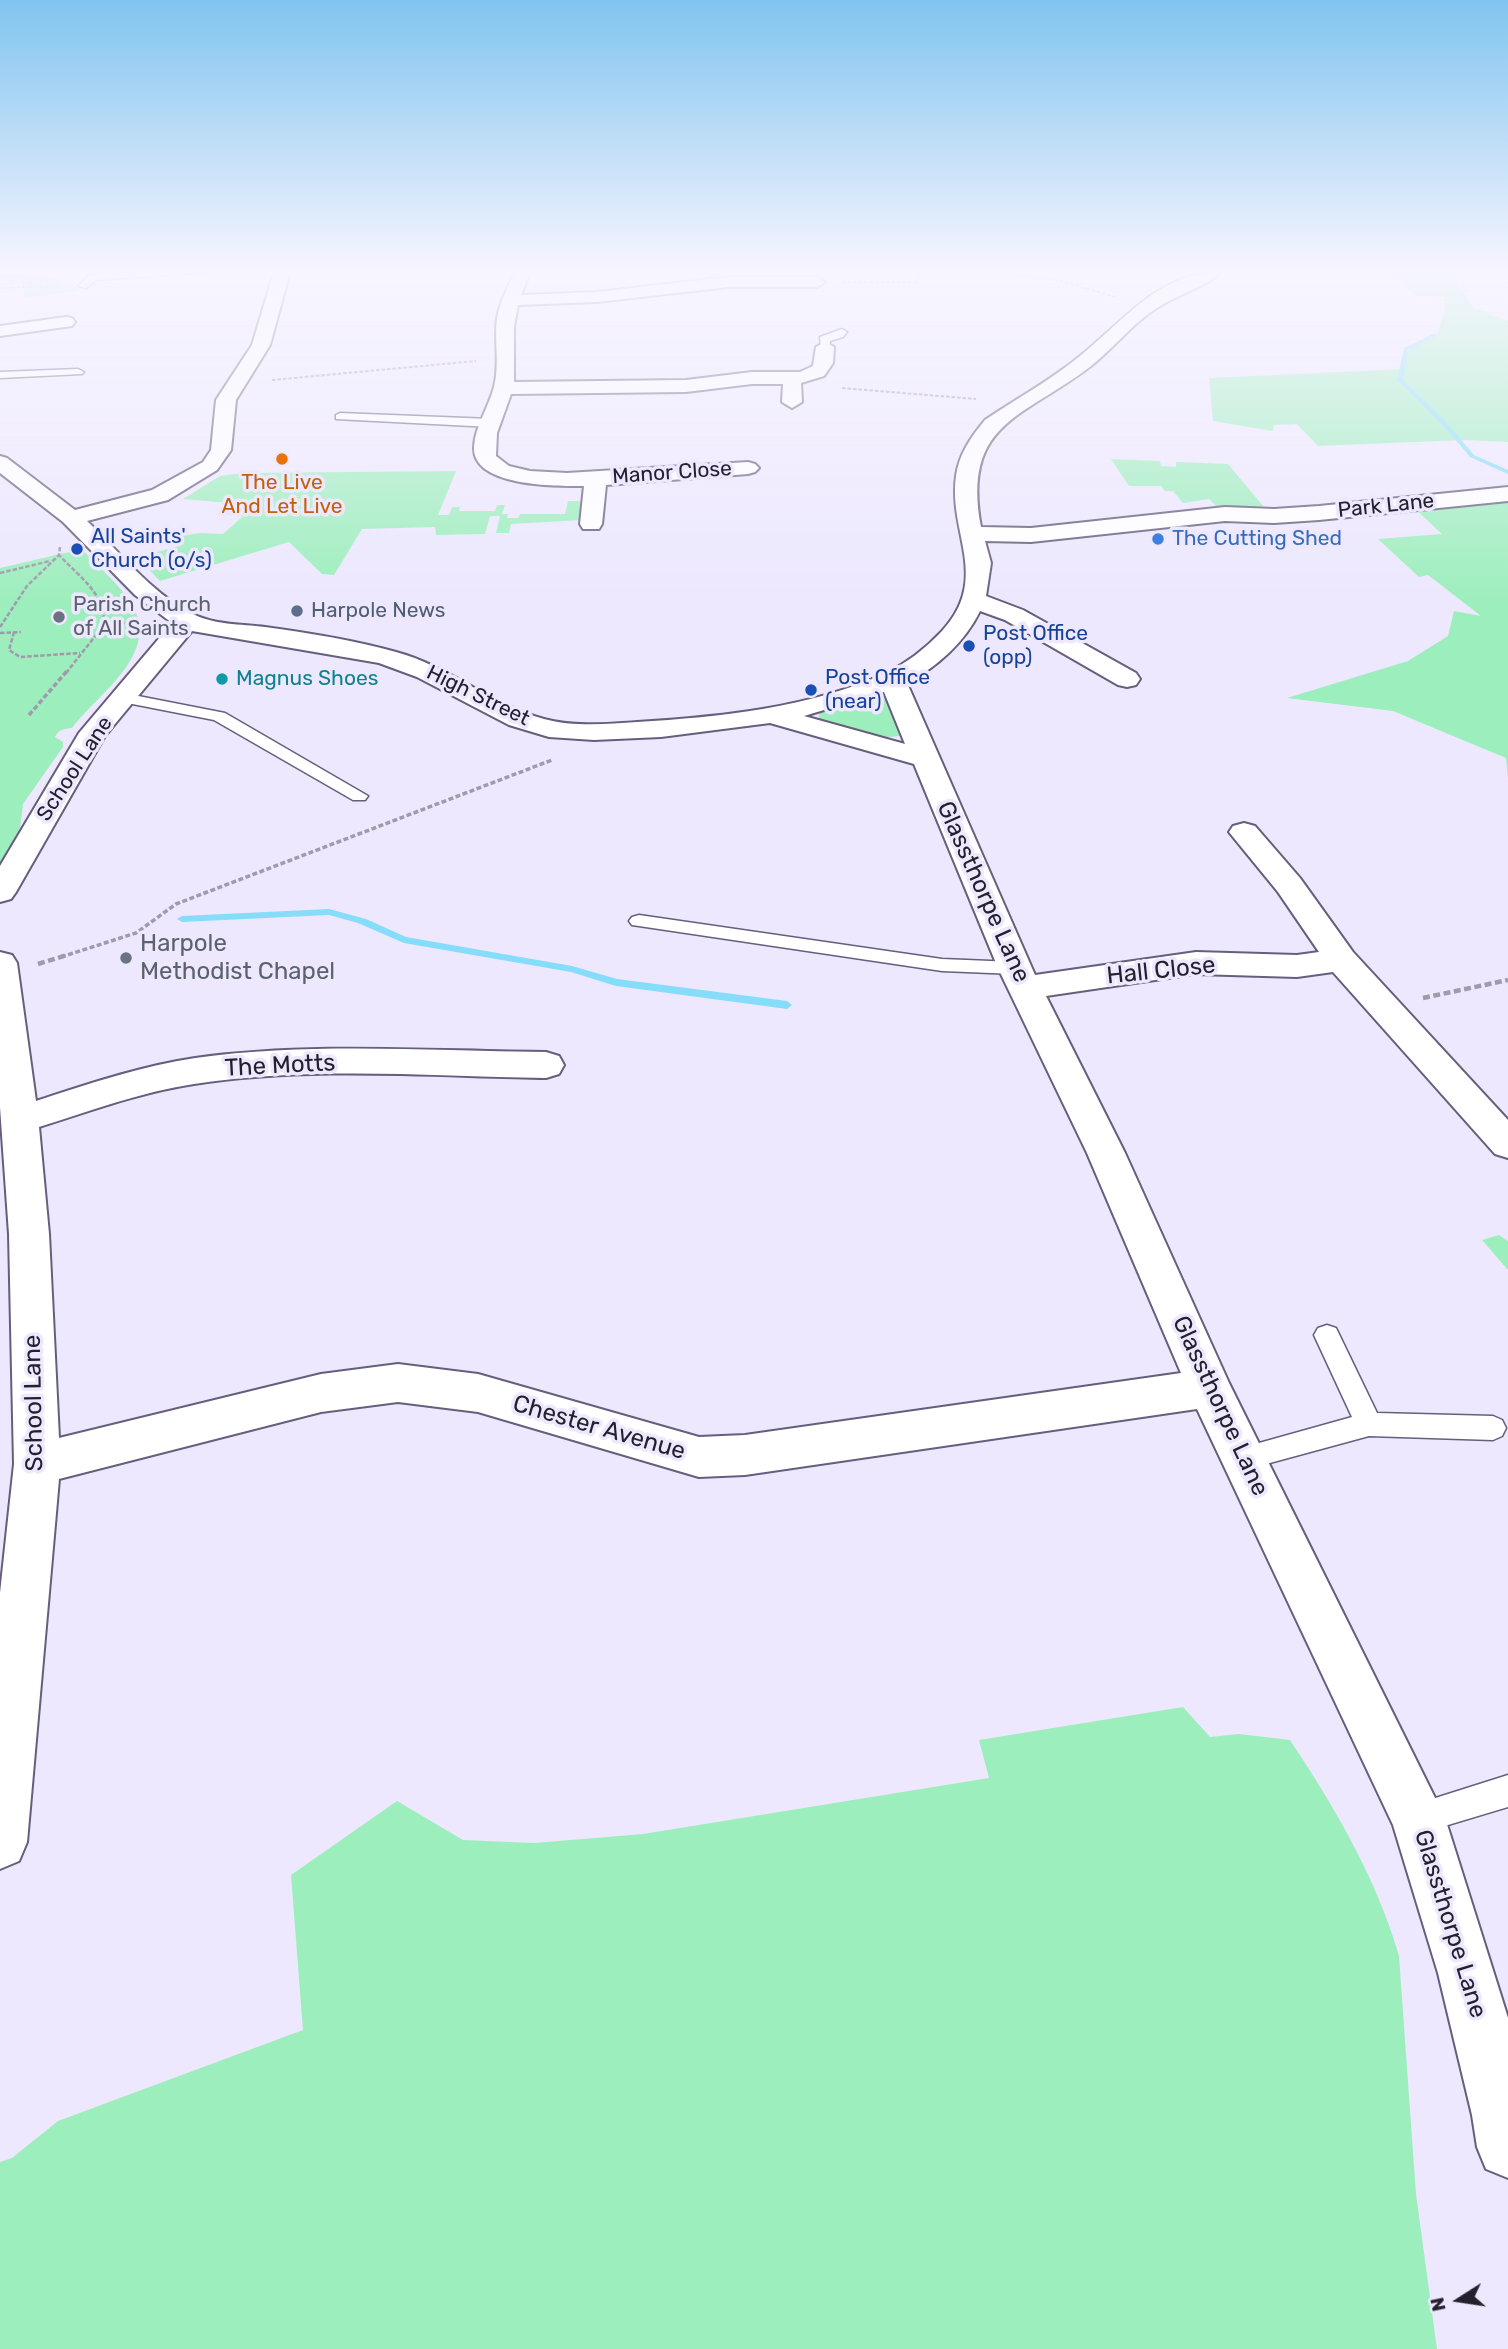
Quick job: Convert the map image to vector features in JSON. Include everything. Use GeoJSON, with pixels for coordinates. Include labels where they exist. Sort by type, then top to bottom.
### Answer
{"type":"FeatureCollection","features":[{"type":"Feature","properties":{"kind":"street","name":"Manor Close"},"geometry":{"type":"LineString","coordinates":[[505,382],[484,447],[485,458],[494,467],[531,478],[685,475],[749,467]]}},
{"type":"Feature","properties":{"kind":"street"},"geometry":{"type":"LineString","coordinates":[[504,388],[686,386],[722,382]]}},
{"type":"Feature","properties":{"kind":"street"},"geometry":{"type":"LineString","coordinates":[[765,382],[792,389],[802,382]]}},
{"type":"Feature","properties":{"kind":"street","name":"High Street"},"geometry":{"type":"LineString","coordinates":[[187,621],[214,628],[318,642],[391,657],[422,668],[519,720],[561,729],[594,732],[663,729],[772,715],[892,680],[913,669],[948,640],[964,620],[973,600],[979,560],[964,489],[973,449],[992,424],[1056,382]]}},
{"type":"Feature","properties":{"kind":"street"},"geometry":{"type":"LineString","coordinates":[[72,519],[160,495],[198,476],[210,466],[221,450],[224,407],[236,383]]}},
{"type":"Feature","properties":{"kind":"street"},"geometry":{"type":"LineString","coordinates":[[0,462],[72,519],[165,608],[187,621]]}},
{"type":"Feature","properties":{"kind":"street","name":"Manor Close"},"geometry":{"type":"LineString","coordinates":[[591,524],[596,478]]}},
{"type":"Feature","properties":{"kind":"street","name":"Park Lane"},"geometry":{"type":"LineString","coordinates":[[972,534],[1031,535],[1224,514],[1308,514],[1508,494]]}},
{"type":"Feature","properties":{"kind":"street"},"geometry":{"type":"LineString","coordinates":[[973,600],[992,605],[1027,621],[1127,679]]}},
{"type":"Feature","properties":{"kind":"street","name":"School Lane"},"geometry":{"type":"LineString","coordinates":[[0,892],[93,733],[187,621]]}},
{"type":"Feature","properties":{"kind":"street","name":"Glassthorpe Lane"},"geometry":{"type":"LineString","coordinates":[[892,680],[1020,978],[1106,1153],[1209,1388],[1418,1818],[1467,1973],[1503,2115],[1508,2147]]}},
{"type":"Feature","properties":{"kind":"street","name":"High Street"},"geometry":{"type":"LineString","coordinates":[[772,715],[925,758]]}},
{"type":"Feature","properties":{"kind":"street"},"geometry":{"type":"LineString","coordinates":[[1244,832],[1289,885],[1340,960],[1508,1144]]}},
{"type":"Feature","properties":{"kind":"street","name":"Hall Close"},"geometry":{"type":"LineString","coordinates":[[1020,978],[1196,963],[1297,966],[1340,960]]}},
{"type":"Feature","properties":{"kind":"street","name":"School Lane"},"geometry":{"type":"LineString","coordinates":[[0,1842],[37,1464],[29,1234],[20,1119],[6,1048],[1,972]]}},
{"type":"Feature","properties":{"kind":"street","name":"The Motts"},"geometry":{"type":"LineString","coordinates":[[20,1119],[138,1083],[194,1071],[272,1063],[546,1066]]}},
{"type":"Feature","properties":{"kind":"street","name":"Chester Avenue"},"geometry":{"type":"LineString","coordinates":[[37,1464],[321,1393],[398,1383],[478,1393],[699,1457],[745,1455],[1209,1388]]}},
{"type":"Feature","properties":{"kind":"lane"},"geometry":{"type":"LineString","coordinates":[[341,417],[428,418],[491,423]]}},
{"type":"Feature","properties":{"kind":"lane"},"geometry":{"type":"LineString","coordinates":[[123,698],[219,716],[359,796]]}},
{"type":"Feature","properties":{"kind":"lane"},"geometry":{"type":"LineString","coordinates":[[639,921],[1020,978]]}},
{"type":"Feature","properties":{"kind":"lane"},"geometry":{"type":"LineString","coordinates":[[1327,1335],[1369,1423]]}},
{"type":"Feature","properties":{"kind":"lane"},"geometry":{"type":"LineString","coordinates":[[1244,1458],[1369,1423],[1493,1427]]}},
{"type":"Feature","properties":{"kind":"lane"},"geometry":{"type":"LineString","coordinates":[[1418,1818],[1508,1791]]}},
{"type":"Feature","properties":{"kind":"path"},"geometry":{"type":"LineString","coordinates":[[236,383],[252,382]]}},
{"type":"Feature","properties":{"kind":"path"},"geometry":{"type":"LineString","coordinates":[[792,389],[901,391],[917,395],[1022,405]]}},
{"type":"Feature","properties":{"kind":"path"},"geometry":{"type":"LineString","coordinates":[[0,627],[27,586],[59,555]]}},
{"type":"Feature","properties":{"kind":"path"},"geometry":{"type":"LineString","coordinates":[[0,573],[55,559]]}},
{"type":"Feature","properties":{"kind":"path"},"geometry":{"type":"LineString","coordinates":[[29,715],[56,686],[102,625],[102,604],[87,580],[63,560]]}},
{"type":"Feature","properties":{"kind":"path"},"geometry":{"type":"LineString","coordinates":[[102,625],[139,621]]}},
{"type":"Feature","properties":{"kind":"path"},"geometry":{"type":"LineString","coordinates":[[14,632],[9,650],[20,657],[81,653]]}},
{"type":"Feature","properties":{"kind":"path"},"geometry":{"type":"LineString","coordinates":[[0,633],[21,632]]}},
{"type":"Feature","properties":{"kind":"path"},"geometry":{"type":"LineString","coordinates":[[1,972],[30,966],[136,933],[176,904],[557,757],[561,729]]}},
{"type":"Feature","properties":{"kind":"path"},"geometry":{"type":"LineString","coordinates":[[1383,1007],[1508,980]]}},
{"type":"Feature","properties":{"kind":"green space"},"geometry":{"type":"Polygon","coordinates":[[[1209,382],[1508,382],[1508,442],[1464,440],[1318,446],[1297,424],[1274,425],[1273,431],[1213,421],[1209,382]]]}},
{"type":"Feature","properties":{"kind":"green space"},"geometry":{"type":"Polygon","coordinates":[[[1111,459],[1160,461],[1161,466],[1176,467],[1176,462],[1228,464],[1264,507],[1219,509],[1209,499],[1183,503],[1173,491],[1165,491],[1161,486],[1129,486],[1111,459]]]}},
{"type":"Feature","properties":{"kind":"green space"},"geometry":{"type":"Polygon","coordinates":[[[456,471],[438,515],[449,515],[452,507],[460,507],[459,511],[495,511],[497,505],[505,505],[502,514],[508,514],[507,518],[518,518],[520,514],[565,514],[568,501],[579,501],[587,505],[581,520],[511,524],[509,533],[496,533],[500,516],[490,516],[485,534],[436,535],[435,527],[362,529],[334,575],[322,574],[289,542],[160,581],[138,558],[184,544],[174,537],[200,533],[223,534],[243,516],[220,513],[229,503],[183,499],[220,476],[242,473],[456,471]]]}},
{"type":"Feature","properties":{"kind":"green space"},"geometry":{"type":"Polygon","coordinates":[[[1508,500],[1508,778],[1506,758],[1393,711],[1287,698],[1408,661],[1448,636],[1454,611],[1481,616],[1428,575],[1419,577],[1378,539],[1442,534],[1415,509],[1508,500]]]}},
{"type":"Feature","properties":{"kind":"green space"},"geometry":{"type":"Polygon","coordinates":[[[82,549],[127,597],[137,616],[139,634],[135,652],[113,684],[72,728],[62,730],[55,737],[63,742],[63,747],[23,804],[20,828],[0,864],[0,568],[82,549]]]}},
{"type":"Feature","properties":{"kind":"green space"},"geometry":{"type":"Polygon","coordinates":[[[865,697],[879,697],[890,702],[902,734],[879,738],[824,724],[818,720],[820,712],[865,697]]]}},
{"type":"Feature","properties":{"kind":"green space"},"geometry":{"type":"Polygon","coordinates":[[[1499,1235],[1508,1241],[1508,1270],[1482,1240],[1499,1235]]]}},
{"type":"Feature","properties":{"kind":"green space"},"geometry":{"type":"Polygon","coordinates":[[[1183,1707],[1210,1737],[1239,1734],[1290,1740],[1338,1817],[1379,1899],[1399,1956],[1416,2194],[1437,2349],[0,2349],[0,2162],[12,2158],[58,2121],[303,2030],[291,1875],[397,1801],[463,1840],[534,1843],[643,1834],[989,1778],[979,1740],[1183,1707]]]}},
{"type":"Feature","properties":{"kind":"waterway"},"geometry":{"type":"LineString","coordinates":[[1402,382],[1445,424],[1472,456],[1508,472]]}},
{"type":"Feature","properties":{"kind":"waterway"},"geometry":{"type":"LineString","coordinates":[[182,919],[329,912],[362,921],[404,940],[572,969],[616,982],[787,1005]]}},
{"type":"Feature","properties":{"kind":"place","name":"The Live And Let Live"},"geometry":{"type":"Point","coordinates":[282,459]}},
{"type":"Feature","properties":{"kind":"place","name":"The Cutting Shed"},"geometry":{"type":"Point","coordinates":[1158,539]}},
{"type":"Feature","properties":{"kind":"place","name":"All Saints' Church (o/s)"},"geometry":{"type":"Point","coordinates":[77,549]}},
{"type":"Feature","properties":{"kind":"place","name":"Harpole News"},"geometry":{"type":"Point","coordinates":[297,611]}},
{"type":"Feature","properties":{"kind":"place","name":"Parish Church of All Saints"},"geometry":{"type":"Point","coordinates":[59,617]}},
{"type":"Feature","properties":{"kind":"place","name":"Post Office (opp)"},"geometry":{"type":"Point","coordinates":[969,646]}},
{"type":"Feature","properties":{"kind":"place","name":"Magnus Shoes"},"geometry":{"type":"Point","coordinates":[222,679]}},
{"type":"Feature","properties":{"kind":"place","name":"Post Office (near)"},"geometry":{"type":"Point","coordinates":[811,690]}},
{"type":"Feature","properties":{"kind":"place","name":"Harpole Methodist Chapel"},"geometry":{"type":"Point","coordinates":[126,958]}}]}
